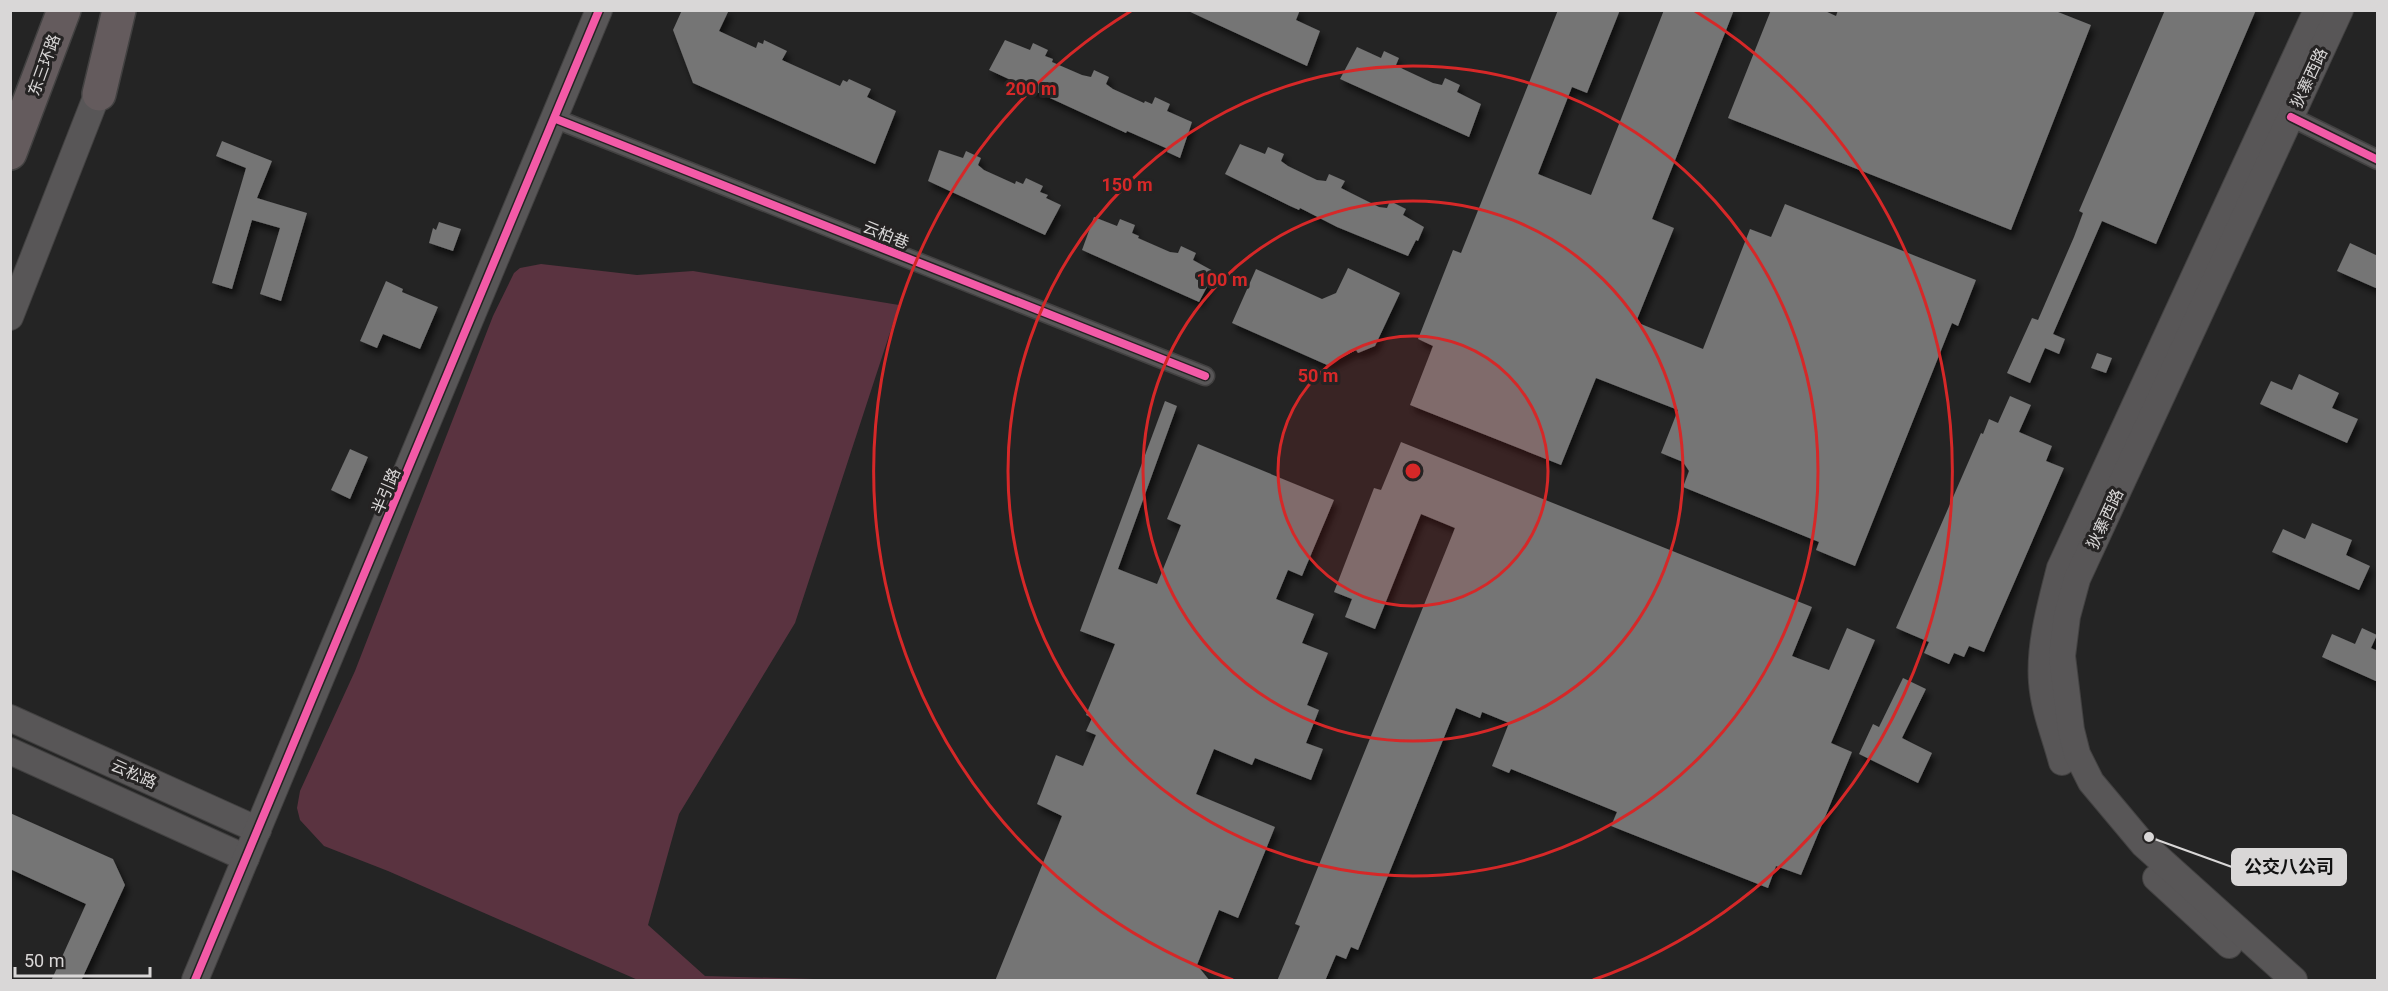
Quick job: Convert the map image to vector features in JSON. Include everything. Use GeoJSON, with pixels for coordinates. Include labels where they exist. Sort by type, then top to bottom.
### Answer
{"type":"FeatureCollection","features":[{"type":"Feature","properties":{"kind":"highway","name":"东三环路"},"geometry":{"type":"LineString","coordinates":[[10,153],[64,10]]}},
{"type":"Feature","properties":{"kind":"highway"},"geometry":{"type":"LineString","coordinates":[[99,94],[119,10]]}},
{"type":"Feature","properties":{"kind":"main road"},"geometry":{"type":"LineString","coordinates":[[10,317],[99,94],[125,10]]}},
{"type":"Feature","properties":{"kind":"main road","name":"半引路"},"geometry":{"type":"LineString","coordinates":[[195,981],[556,119],[599,10]]}},
{"type":"Feature","properties":{"kind":"main road","name":"狄寨西路"},"geometry":{"type":"LineString","coordinates":[[2269,981],[2185,907],[2101,823],[2080,795],[2064,766],[2047,711],[2042,681],[2043,652],[2060,568],[2079,523],[2318,10]]}},
{"type":"Feature","properties":{"kind":"main road","name":"狄寨西路"},"geometry":{"type":"LineString","coordinates":[[2294,981],[2143,844],[2091,782],[2077,754],[2071,730],[2062,656],[2067,616],[2077,579],[2340,10]]}},
{"type":"Feature","properties":{"kind":"main road","name":"云松路"},"geometry":{"type":"LineString","coordinates":[[10,718],[258,830]]}},
{"type":"Feature","properties":{"kind":"main road","name":"云松路"},"geometry":{"type":"LineString","coordinates":[[10,751],[246,858]]}},
{"type":"Feature","properties":{"kind":"street"},"geometry":{"type":"LineString","coordinates":[[2291,117],[2378,160]]}},
{"type":"Feature","properties":{"kind":"street","name":"云柏巷"},"geometry":{"type":"LineString","coordinates":[[556,119],[1205,376]]}},
{"type":"Feature","properties":{"kind":"shaded area"},"geometry":{"type":"Polygon","coordinates":[[[541,264],[637,275],[693,271],[899,305],[795,623],[679,814],[648,925],[705,976],[850,980],[638,980],[388,871],[324,846],[300,820],[297,808],[300,791],[355,671],[493,316],[514,273],[520,268],[541,264]]]}},
{"type":"Feature","properties":{"kind":"building"},"geometry":{"type":"Polygon","coordinates":[[[682,10],[729,10],[719,31],[756,48],[758,42],[763,44],[764,40],[787,51],[782,60],[840,86],[843,80],[847,82],[849,79],[871,89],[867,97],[896,111],[875,164],[693,83],[673,30],[682,10]]]}},
{"type":"Feature","properties":{"kind":"building"},"geometry":{"type":"Polygon","coordinates":[[[1186,10],[1300,10],[1296,20],[1320,31],[1307,66],[1186,10]]]}},
{"type":"Feature","properties":{"kind":"building"},"geometry":{"type":"Polygon","coordinates":[[[1558,10],[1620,10],[1587,93],[1572,87],[1538,174],[1591,195],[1664,10],[1734,10],[1652,219],[1674,228],[1636,322],[1703,349],[1750,229],[1771,237],[1785,204],[1976,280],[1958,326],[1952,323],[1855,566],[1816,550],[1819,542],[1683,487],[1689,471],[1683,462],[1661,453],[1678,410],[1596,378],[1561,465],[1410,405],[1433,346],[1418,339],[1453,250],[1461,253],[1558,10]]]}},
{"type":"Feature","properties":{"kind":"building"},"geometry":{"type":"Polygon","coordinates":[[[1771,10],[1823,10],[1836,16],[1838,10],[2053,10],[2091,25],[2011,230],[1728,118],[1771,10]]]}},
{"type":"Feature","properties":{"kind":"building"},"geometry":{"type":"Polygon","coordinates":[[[2165,10],[2256,10],[2156,244],[2102,221],[2053,334],[2065,339],[2059,354],[2045,348],[2030,383],[2007,373],[2032,318],[2038,320],[2074,237],[2083,213],[2079,211],[2165,10]]]}},
{"type":"Feature","properties":{"kind":"building"},"geometry":{"type":"Polygon","coordinates":[[[1005,40],[1030,50],[1033,43],[1048,50],[1045,56],[1053,59],[1052,62],[1082,75],[1091,77],[1094,70],[1109,77],[1106,84],[1113,89],[1144,103],[1145,101],[1152,104],[1155,97],[1170,104],[1167,111],[1192,122],[1180,158],[1167,152],[1168,149],[1127,131],[1126,133],[989,70],[1005,40]]]}},
{"type":"Feature","properties":{"kind":"building"},"geometry":{"type":"Polygon","coordinates":[[[1357,47],[1381,58],[1384,51],[1399,58],[1396,65],[1433,83],[1442,85],[1445,78],[1460,85],[1457,92],[1481,104],[1469,137],[1340,79],[1357,47]]]}},
{"type":"Feature","properties":{"kind":"building"},"geometry":{"type":"Polygon","coordinates":[[[222,141],[272,161],[257,198],[307,213],[281,301],[260,294],[280,228],[252,220],[232,289],[212,283],[246,168],[216,156],[222,141]]]}},
{"type":"Feature","properties":{"kind":"building"},"geometry":{"type":"Polygon","coordinates":[[[1240,144],[1265,154],[1268,147],[1284,154],[1281,161],[1317,180],[1326,181],[1329,174],[1345,181],[1341,188],[1379,207],[1387,208],[1390,201],[1406,209],[1403,215],[1424,227],[1418,241],[1416,240],[1408,256],[1337,227],[1300,208],[1299,210],[1290,206],[1225,174],[1240,144]]]}},
{"type":"Feature","properties":{"kind":"building"},"geometry":{"type":"Polygon","coordinates":[[[939,150],[963,158],[966,151],[981,158],[978,165],[984,170],[1015,184],[1016,181],[1023,184],[1026,178],[1043,186],[1040,192],[1048,195],[1046,198],[1061,205],[1045,235],[928,181],[939,150]]]}},
{"type":"Feature","properties":{"kind":"building"},"geometry":{"type":"Polygon","coordinates":[[[1094,217],[1117,226],[1120,219],[1135,225],[1132,233],[1139,236],[1138,238],[1170,252],[1178,253],[1181,246],[1196,253],[1193,260],[1215,272],[1199,302],[1082,250],[1094,217]]]}},
{"type":"Feature","properties":{"kind":"building"},"geometry":{"type":"Polygon","coordinates":[[[439,222],[461,229],[453,251],[429,243],[433,228],[436,230],[439,222]]]}},
{"type":"Feature","properties":{"kind":"building"},"geometry":{"type":"Polygon","coordinates":[[[2350,243],[2378,256],[2378,289],[2337,271],[2350,243]]]}},
{"type":"Feature","properties":{"kind":"building"},"geometry":{"type":"Polygon","coordinates":[[[1348,268],[1400,293],[1375,346],[1358,353],[1356,350],[1327,365],[1232,323],[1256,269],[1322,299],[1336,293],[1348,268]]]}},
{"type":"Feature","properties":{"kind":"building"},"geometry":{"type":"Polygon","coordinates":[[[386,281],[403,289],[402,292],[438,307],[420,349],[383,334],[377,348],[360,341],[386,281]]]}},
{"type":"Feature","properties":{"kind":"building"},"geometry":{"type":"Polygon","coordinates":[[[2097,353],[2112,358],[2106,373],[2091,368],[2097,353]]]}},
{"type":"Feature","properties":{"kind":"building"},"geometry":{"type":"Polygon","coordinates":[[[2299,374],[2339,393],[2332,408],[2358,419],[2347,443],[2260,404],[2271,381],[2292,390],[2299,374]]]}},
{"type":"Feature","properties":{"kind":"building"},"geometry":{"type":"Polygon","coordinates":[[[2010,396],[2031,405],[2019,432],[2052,446],[2046,461],[2064,468],[1984,652],[1969,646],[1964,657],[1954,653],[1949,664],[1924,653],[1929,642],[1896,628],[1981,433],[1983,434],[1989,419],[1998,423],[2010,396]]]}},
{"type":"Feature","properties":{"kind":"building"},"geometry":{"type":"Polygon","coordinates":[[[1165,401],[1177,406],[1118,569],[1157,584],[1181,525],[1167,519],[1198,444],[1334,500],[1302,576],[1288,570],[1276,599],[1314,614],[1302,643],[1328,653],[1307,705],[1319,710],[1306,743],[1323,749],[1311,780],[1255,758],[1252,765],[1214,749],[1196,794],[1275,827],[1238,918],[1219,910],[1197,965],[1210,981],[995,981],[1062,816],[1037,804],[1056,755],[1083,766],[1096,735],[1086,731],[1092,718],[1086,715],[1115,644],[1080,631],[1165,401]]]}},
{"type":"Feature","properties":{"kind":"building"},"geometry":{"type":"Polygon","coordinates":[[[1401,442],[1812,607],[1792,656],[1829,670],[1847,628],[1875,640],[1831,743],[1852,752],[1801,875],[1776,866],[1768,888],[1611,826],[1617,812],[1511,769],[1509,773],[1492,766],[1509,723],[1482,712],[1480,718],[1456,708],[1358,950],[1351,947],[1346,959],[1336,955],[1325,981],[1277,981],[1300,926],[1295,924],[1455,528],[1421,514],[1375,629],[1345,617],[1352,599],[1334,592],[1374,488],[1381,490],[1401,442]]]}},
{"type":"Feature","properties":{"kind":"building"},"geometry":{"type":"Polygon","coordinates":[[[350,449],[368,457],[350,499],[331,490],[350,449]]]}},
{"type":"Feature","properties":{"kind":"building"},"geometry":{"type":"Polygon","coordinates":[[[2312,523],[2352,540],[2346,555],[2370,566],[2359,590],[2272,552],[2283,529],[2305,539],[2312,523]]]}},
{"type":"Feature","properties":{"kind":"building"},"geometry":{"type":"Polygon","coordinates":[[[2362,628],[2377,635],[2371,648],[2378,651],[2378,682],[2322,657],[2332,634],[2355,644],[2362,628]]]}},
{"type":"Feature","properties":{"kind":"building"},"geometry":{"type":"Polygon","coordinates":[[[1903,678],[1926,689],[1902,738],[1932,753],[1918,783],[1859,754],[1873,724],[1879,727],[1903,678]]]}},
{"type":"Feature","properties":{"kind":"building"},"geometry":{"type":"Polygon","coordinates":[[[10,813],[113,859],[125,885],[81,981],[51,981],[86,904],[10,869],[10,813]]]}},
{"type":"Feature","properties":{"kind":"cycle path"},"geometry":{"type":"LineString","coordinates":[[195,980],[599,10]]}},
{"type":"Feature","properties":{"kind":"cycle path"},"geometry":{"type":"LineString","coordinates":[[2291,117],[2378,160]]}},
{"type":"Feature","properties":{"kind":"cycle path"},"geometry":{"type":"LineString","coordinates":[[556,119],[1205,376]]}},
{"type":"Feature","properties":{"kind":"place","name":"公交八公司"},"geometry":{"type":"Point","coordinates":[2149,837]}}]}
